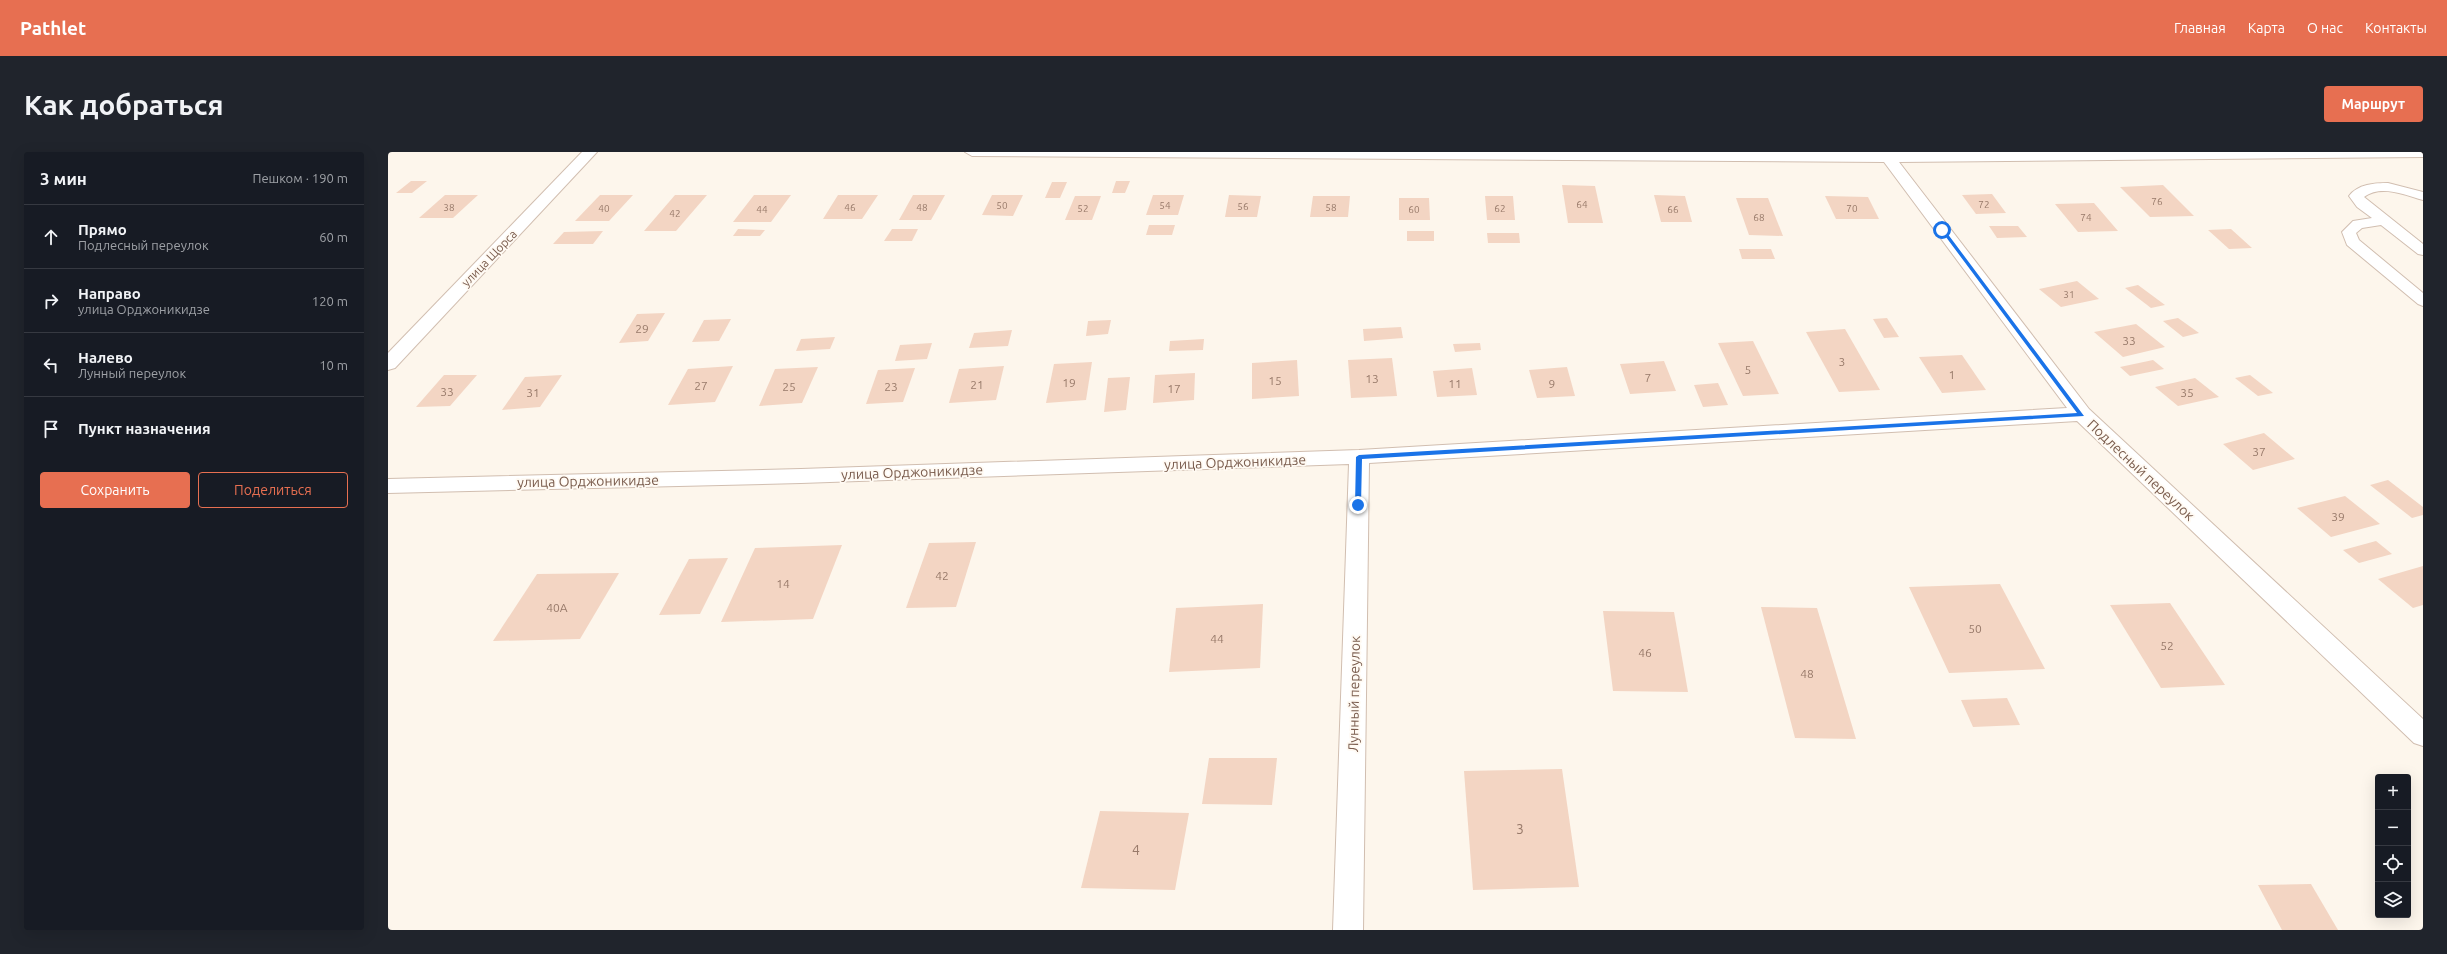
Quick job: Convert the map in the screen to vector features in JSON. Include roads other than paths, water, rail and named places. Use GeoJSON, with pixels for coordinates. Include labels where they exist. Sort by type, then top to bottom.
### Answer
{"type":"FeatureCollection","features":[{"type":"Feature","properties":{"kind":"street","name":"улица Щорса"},"geometry":{"type":"LineString","coordinates":[[388,364],[590,152]]}},
{"type":"Feature","properties":{"kind":"street"},"geometry":{"type":"LineString","coordinates":[[972,152],[1885,154],[2239,157],[2423,154]]}},
{"type":"Feature","properties":{"kind":"street","name":"Подлесный переулок"},"geometry":{"type":"LineString","coordinates":[[1885,154],[2082,414],[2423,735]]}},
{"type":"Feature","properties":{"kind":"street","name":"улица Орджоникидзе"},"geometry":{"type":"LineString","coordinates":[[388,486],[808,476],[1359,457],[2082,414]]}},
{"type":"Feature","properties":{"kind":"street","name":"Лунный переулок"},"geometry":{"type":"LineString","coordinates":[[1348,930],[1359,457]]}},
{"type":"Feature","properties":{"kind":"lane"},"geometry":{"type":"LineString","coordinates":[[2423,196],[2400,189],[2377,187],[2362,190],[2356,196],[2362,204],[2423,251]]}},
{"type":"Feature","properties":{"kind":"lane"},"geometry":{"type":"LineString","coordinates":[[2383,221],[2358,224],[2349,232],[2352,242],[2423,301]]}}]}
